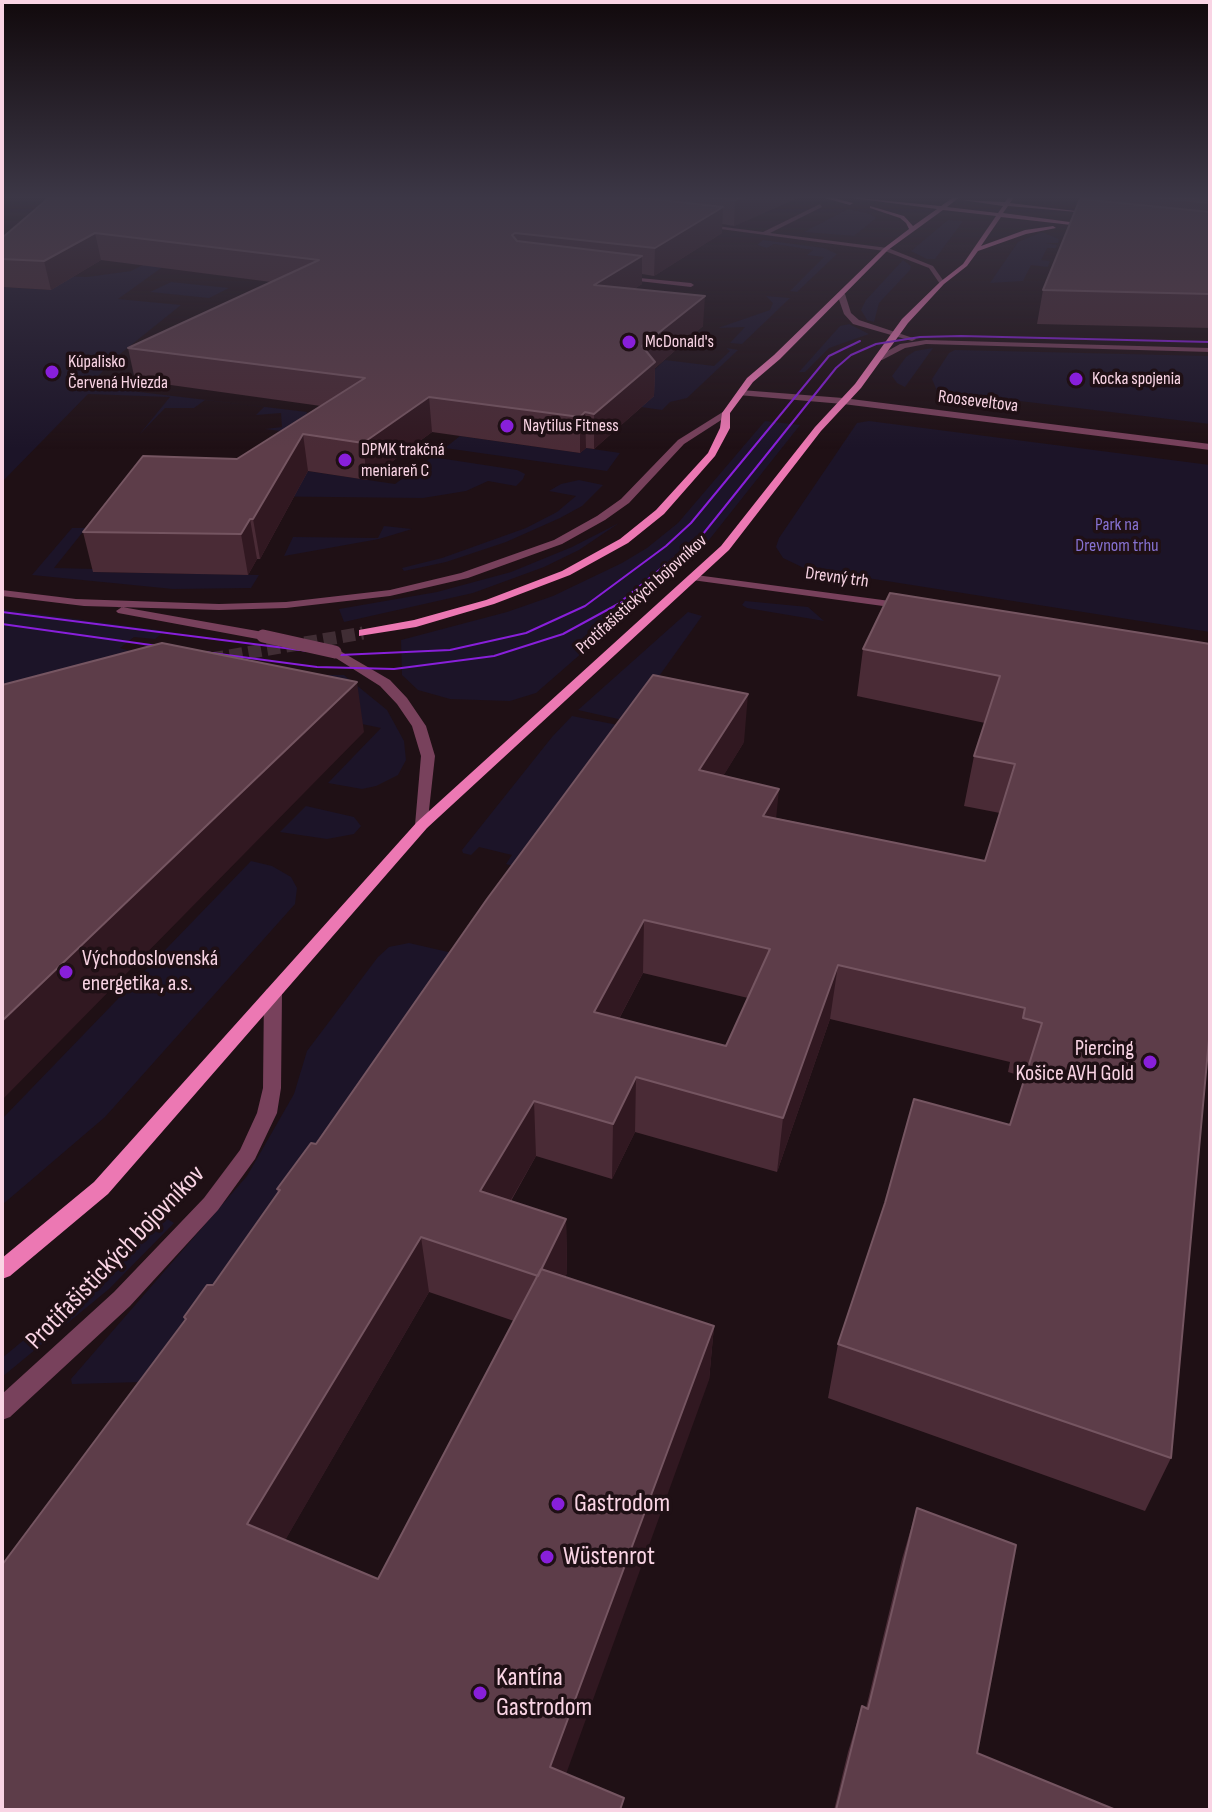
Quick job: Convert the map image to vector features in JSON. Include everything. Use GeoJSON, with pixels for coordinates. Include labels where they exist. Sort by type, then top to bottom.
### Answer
{"type":"FeatureCollection","features":[{"type":"Feature","properties":{"kind":"street"},"geometry":{"type":"LineString","coordinates":[[652,281],[691,285]]}},
{"type":"Feature","properties":{"kind":"street"},"geometry":{"type":"LineString","coordinates":[[76,602],[219,607],[286,605],[390,593],[464,576],[558,542],[625,501],[681,442],[726,413],[750,380],[854,281]]}},
{"type":"Feature","properties":{"kind":"street","name":"Protifašistických bojovníkov"},"geometry":{"type":"LineString","coordinates":[[2,1270],[101,1188],[422,825],[696,578],[725,548],[818,429],[945,281]]}},
{"type":"Feature","properties":{"kind":"street"},"geometry":{"type":"LineString","coordinates":[[841,294],[853,320],[895,336],[937,342],[1210,350]]}},
{"type":"Feature","properties":{"kind":"street"},"geometry":{"type":"LineString","coordinates":[[879,358],[908,345],[937,342]]}},
{"type":"Feature","properties":{"kind":"street","name":"Rooseveltova"},"geometry":{"type":"LineString","coordinates":[[741,393],[843,401],[1210,447]]}},
{"type":"Feature","properties":{"kind":"street"},"geometry":{"type":"LineString","coordinates":[[363,633],[416,623],[490,602],[601,557],[660,512],[712,454],[725,428],[726,413]]}},
{"type":"Feature","properties":{"kind":"street","name":"Drevný trh"},"geometry":{"type":"LineString","coordinates":[[696,578],[919,609]]}},
{"type":"Feature","properties":{"kind":"street"},"geometry":{"type":"LineString","coordinates":[[2,593],[76,602],[195,626],[291,640],[335,652],[385,683],[419,726],[428,756],[422,825]]}},
{"type":"Feature","properties":{"kind":"street","name":"Protifašistických bojovníkov"},"geometry":{"type":"LineString","coordinates":[[2,1409],[122,1299],[188,1230],[243,1162],[267,1113],[272,1088],[273,993]]}},
{"type":"Feature","properties":{"kind":"green space"},"geometry":{"type":"Polygon","coordinates":[[[22,281],[144,281],[118,299],[181,305],[115,358],[89,386],[307,412],[302,436],[287,468],[395,484],[432,457],[517,470],[525,474],[516,486],[488,481],[466,491],[423,498],[239,496],[280,431],[265,429],[282,427],[281,413],[256,415],[264,407],[205,400],[194,408],[165,408],[139,435],[170,397],[88,394],[2,482],[2,287],[51,290],[22,281]]]}},
{"type":"Feature","properties":{"kind":"green space"},"geometry":{"type":"Polygon","coordinates":[[[800,281],[809,281],[797,292],[790,291],[800,281]]]}},
{"type":"Feature","properties":{"kind":"green space"},"geometry":{"type":"Polygon","coordinates":[[[884,281],[900,281],[879,303],[874,322],[867,320],[861,310],[884,281]]]}},
{"type":"Feature","properties":{"kind":"green space"},"geometry":{"type":"Polygon","coordinates":[[[992,281],[1023,281],[1023,281],[990,283],[992,281]]]}},
{"type":"Feature","properties":{"kind":"green space"},"geometry":{"type":"Polygon","coordinates":[[[171,282],[229,288],[209,298],[150,292],[171,282]]]}},
{"type":"Feature","properties":{"kind":"green space"},"geometry":{"type":"Polygon","coordinates":[[[766,296],[790,298],[742,344],[730,343],[745,327],[718,328],[770,310],[773,303],[766,296]]]}},
{"type":"Feature","properties":{"kind":"green space"},"geometry":{"type":"Polygon","coordinates":[[[849,324],[869,334],[829,348],[805,372],[799,372],[840,326],[849,324]]]}},
{"type":"Feature","properties":{"kind":"green space"},"geometry":{"type":"Polygon","coordinates":[[[726,348],[738,350],[687,398],[670,402],[662,410],[641,407],[654,395],[620,401],[665,360],[714,366],[730,351],[726,348]]]}},
{"type":"Feature","properties":{"kind":"green space"},"geometry":{"type":"Polygon","coordinates":[[[933,348],[905,387],[897,383],[892,376],[906,357],[915,351],[933,348]]]}},
{"type":"Feature","properties":{"kind":"green space"},"geometry":{"type":"Polygon","coordinates":[[[955,350],[1210,356],[1210,424],[937,391],[932,379],[949,353],[955,350]]]}},
{"type":"Feature","properties":{"kind":"green space"},"geometry":{"type":"Polygon","coordinates":[[[765,421],[800,425],[705,545],[617,615],[622,618],[536,693],[510,701],[450,699],[418,690],[402,675],[401,640],[507,612],[553,596],[647,548],[678,523],[765,421]]]}},
{"type":"Feature","properties":{"kind":"green space","name":"Park na Drevnom trhu"},"geometry":{"type":"Polygon","coordinates":[[[869,421],[1210,465],[1210,632],[804,568],[783,558],[776,547],[779,538],[857,423],[869,421]]]}},
{"type":"Feature","properties":{"kind":"green space"},"geometry":{"type":"Polygon","coordinates":[[[460,436],[580,453],[586,448],[620,453],[607,471],[445,448],[460,436]]]}},
{"type":"Feature","properties":{"kind":"green space"},"geometry":{"type":"Polygon","coordinates":[[[579,480],[603,485],[582,506],[560,518],[506,542],[446,562],[404,571],[402,568],[442,558],[526,528],[557,512],[576,496],[549,491],[561,484],[579,480]]]}},
{"type":"Feature","properties":{"kind":"green space"},"geometry":{"type":"Polygon","coordinates":[[[619,523],[579,550],[544,567],[473,593],[344,622],[339,609],[437,592],[511,572],[572,547],[619,523]]]}},
{"type":"Feature","properties":{"kind":"green space"},"geometry":{"type":"Polygon","coordinates":[[[384,526],[412,529],[379,539],[284,556],[293,537],[378,538],[384,526]]]}},
{"type":"Feature","properties":{"kind":"green space"},"geometry":{"type":"Polygon","coordinates":[[[72,528],[86,528],[54,568],[96,569],[94,572],[259,575],[251,588],[173,589],[32,575],[72,528]]]}},
{"type":"Feature","properties":{"kind":"green space"},"geometry":{"type":"Polygon","coordinates":[[[745,601],[808,607],[824,621],[747,608],[742,605],[745,601]]]}},
{"type":"Feature","properties":{"kind":"green space"},"geometry":{"type":"Polygon","coordinates":[[[2,609],[165,631],[155,639],[134,637],[120,648],[148,656],[2,691],[2,609]]]}},
{"type":"Feature","properties":{"kind":"green space"},"geometry":{"type":"Polygon","coordinates":[[[688,612],[702,616],[627,721],[578,710],[688,612]]]}},
{"type":"Feature","properties":{"kind":"green space"},"geometry":{"type":"Polygon","coordinates":[[[320,675],[344,675],[387,710],[404,741],[406,760],[398,775],[362,789],[328,783],[381,728],[253,701],[320,675]]]}},
{"type":"Feature","properties":{"kind":"green space"},"geometry":{"type":"Polygon","coordinates":[[[572,716],[623,726],[519,868],[506,864],[512,855],[479,847],[471,855],[463,853],[462,850],[572,716]]]}},
{"type":"Feature","properties":{"kind":"green space"},"geometry":{"type":"Polygon","coordinates":[[[306,806],[354,817],[361,826],[354,834],[327,839],[280,832],[306,806]]]}},
{"type":"Feature","properties":{"kind":"green space"},"geometry":{"type":"Polygon","coordinates":[[[251,861],[272,866],[291,877],[297,888],[295,904],[105,1117],[2,1205],[2,1119],[251,861]]]}},
{"type":"Feature","properties":{"kind":"green space"},"geometry":{"type":"Polygon","coordinates":[[[409,943],[457,954],[142,1382],[72,1384],[71,1379],[247,1176],[294,1094],[307,1051],[378,957],[389,947],[409,943]]]}},
{"type":"Feature","properties":{"kind":"green space"},"geometry":{"type":"Polygon","coordinates":[[[164,1217],[174,1223],[109,1289],[2,1377],[2,1358],[92,1284],[164,1217]]]}},
{"type":"Feature","properties":{"kind":"building"},"geometry":{"type":"Polygon","coordinates":[[[274,281],[601,281],[594,285],[705,296],[642,346],[655,362],[594,414],[585,412],[580,417],[429,397],[363,443],[303,434],[241,534],[83,532],[143,456],[237,459],[365,378],[128,348],[274,281]]]}},
{"type":"Feature","properties":{"kind":"building"},"geometry":{"type":"Polygon","coordinates":[[[1047,281],[1210,281],[1210,294],[1043,290],[1047,281]]]}},
{"type":"Feature","properties":{"kind":"building"},"geometry":{"type":"Polygon","coordinates":[[[890,593],[1210,644],[1210,1028],[1171,1458],[838,1344],[885,1203],[914,1099],[1010,1125],[1042,1023],[1023,1018],[1025,1008],[838,965],[783,1118],[636,1077],[613,1124],[534,1101],[480,1191],[566,1219],[541,1269],[714,1326],[550,1767],[624,1798],[620,1810],[2,1810],[2,1565],[186,1319],[184,1317],[207,1285],[213,1285],[280,1190],[277,1189],[311,1143],[316,1144],[487,899],[653,675],[748,694],[699,770],[779,789],[763,816],[985,861],[1015,764],[974,756],[1000,676],[863,649],[890,593]],[[644,920],[594,1012],[726,1046],[770,949],[644,920]],[[421,1237],[247,1524],[378,1579],[537,1276],[421,1237]]]}},
{"type":"Feature","properties":{"kind":"building"},"geometry":{"type":"Polygon","coordinates":[[[162,643],[357,682],[2,1021],[2,685],[162,643]]]}},
{"type":"Feature","properties":{"kind":"building"},"geometry":{"type":"Polygon","coordinates":[[[917,1508],[1016,1545],[977,1753],[1116,1810],[836,1810],[862,1706],[868,1709],[917,1508]]]}},
{"type":"Feature","properties":{"kind":"tunnel"},"geometry":{"type":"LineString","coordinates":[[211,659],[363,633]]}},
{"type":"Feature","properties":{"kind":"tram line"},"geometry":{"type":"LineString","coordinates":[[204,652],[317,667],[394,669],[494,656],[563,634],[618,604],[703,534],[836,368],[851,355],[876,344],[920,337],[961,336],[1210,342]]}},
{"type":"Feature","properties":{"kind":"tram line"},"geometry":{"type":"LineString","coordinates":[[2,612],[340,655],[450,650],[526,633],[585,606],[666,546],[691,523],[829,356],[860,341]]}},
{"type":"Feature","properties":{"kind":"tram line"},"geometry":{"type":"LineString","coordinates":[[2,624],[172,648]]}},
{"type":"Feature","properties":{"kind":"place","name":"McDonald's"},"geometry":{"type":"Point","coordinates":[629,342]}},
{"type":"Feature","properties":{"kind":"place","name":"Kúpalisko Červená Hviezda"},"geometry":{"type":"Point","coordinates":[52,372]}},
{"type":"Feature","properties":{"kind":"place","name":"Kocka spojenia"},"geometry":{"type":"Point","coordinates":[1076,379]}},
{"type":"Feature","properties":{"kind":"place","name":"Naytilus Fitness"},"geometry":{"type":"Point","coordinates":[507,426]}},
{"type":"Feature","properties":{"kind":"place","name":"DPMK trakčná meniareň C"},"geometry":{"type":"Point","coordinates":[345,460]}},
{"type":"Feature","properties":{"kind":"place","name":"Východoslovenská energetika, a.s."},"geometry":{"type":"Point","coordinates":[66,972]}},
{"type":"Feature","properties":{"kind":"place","name":"Piercing Košice AVH Gold"},"geometry":{"type":"Point","coordinates":[1150,1062]}},
{"type":"Feature","properties":{"kind":"place","name":"Gastrodom"},"geometry":{"type":"Point","coordinates":[558,1504]}},
{"type":"Feature","properties":{"kind":"place","name":"Wüstenrot"},"geometry":{"type":"Point","coordinates":[547,1557]}},
{"type":"Feature","properties":{"kind":"place","name":"Kantína Gastrodom"},"geometry":{"type":"Point","coordinates":[480,1693]}}]}
